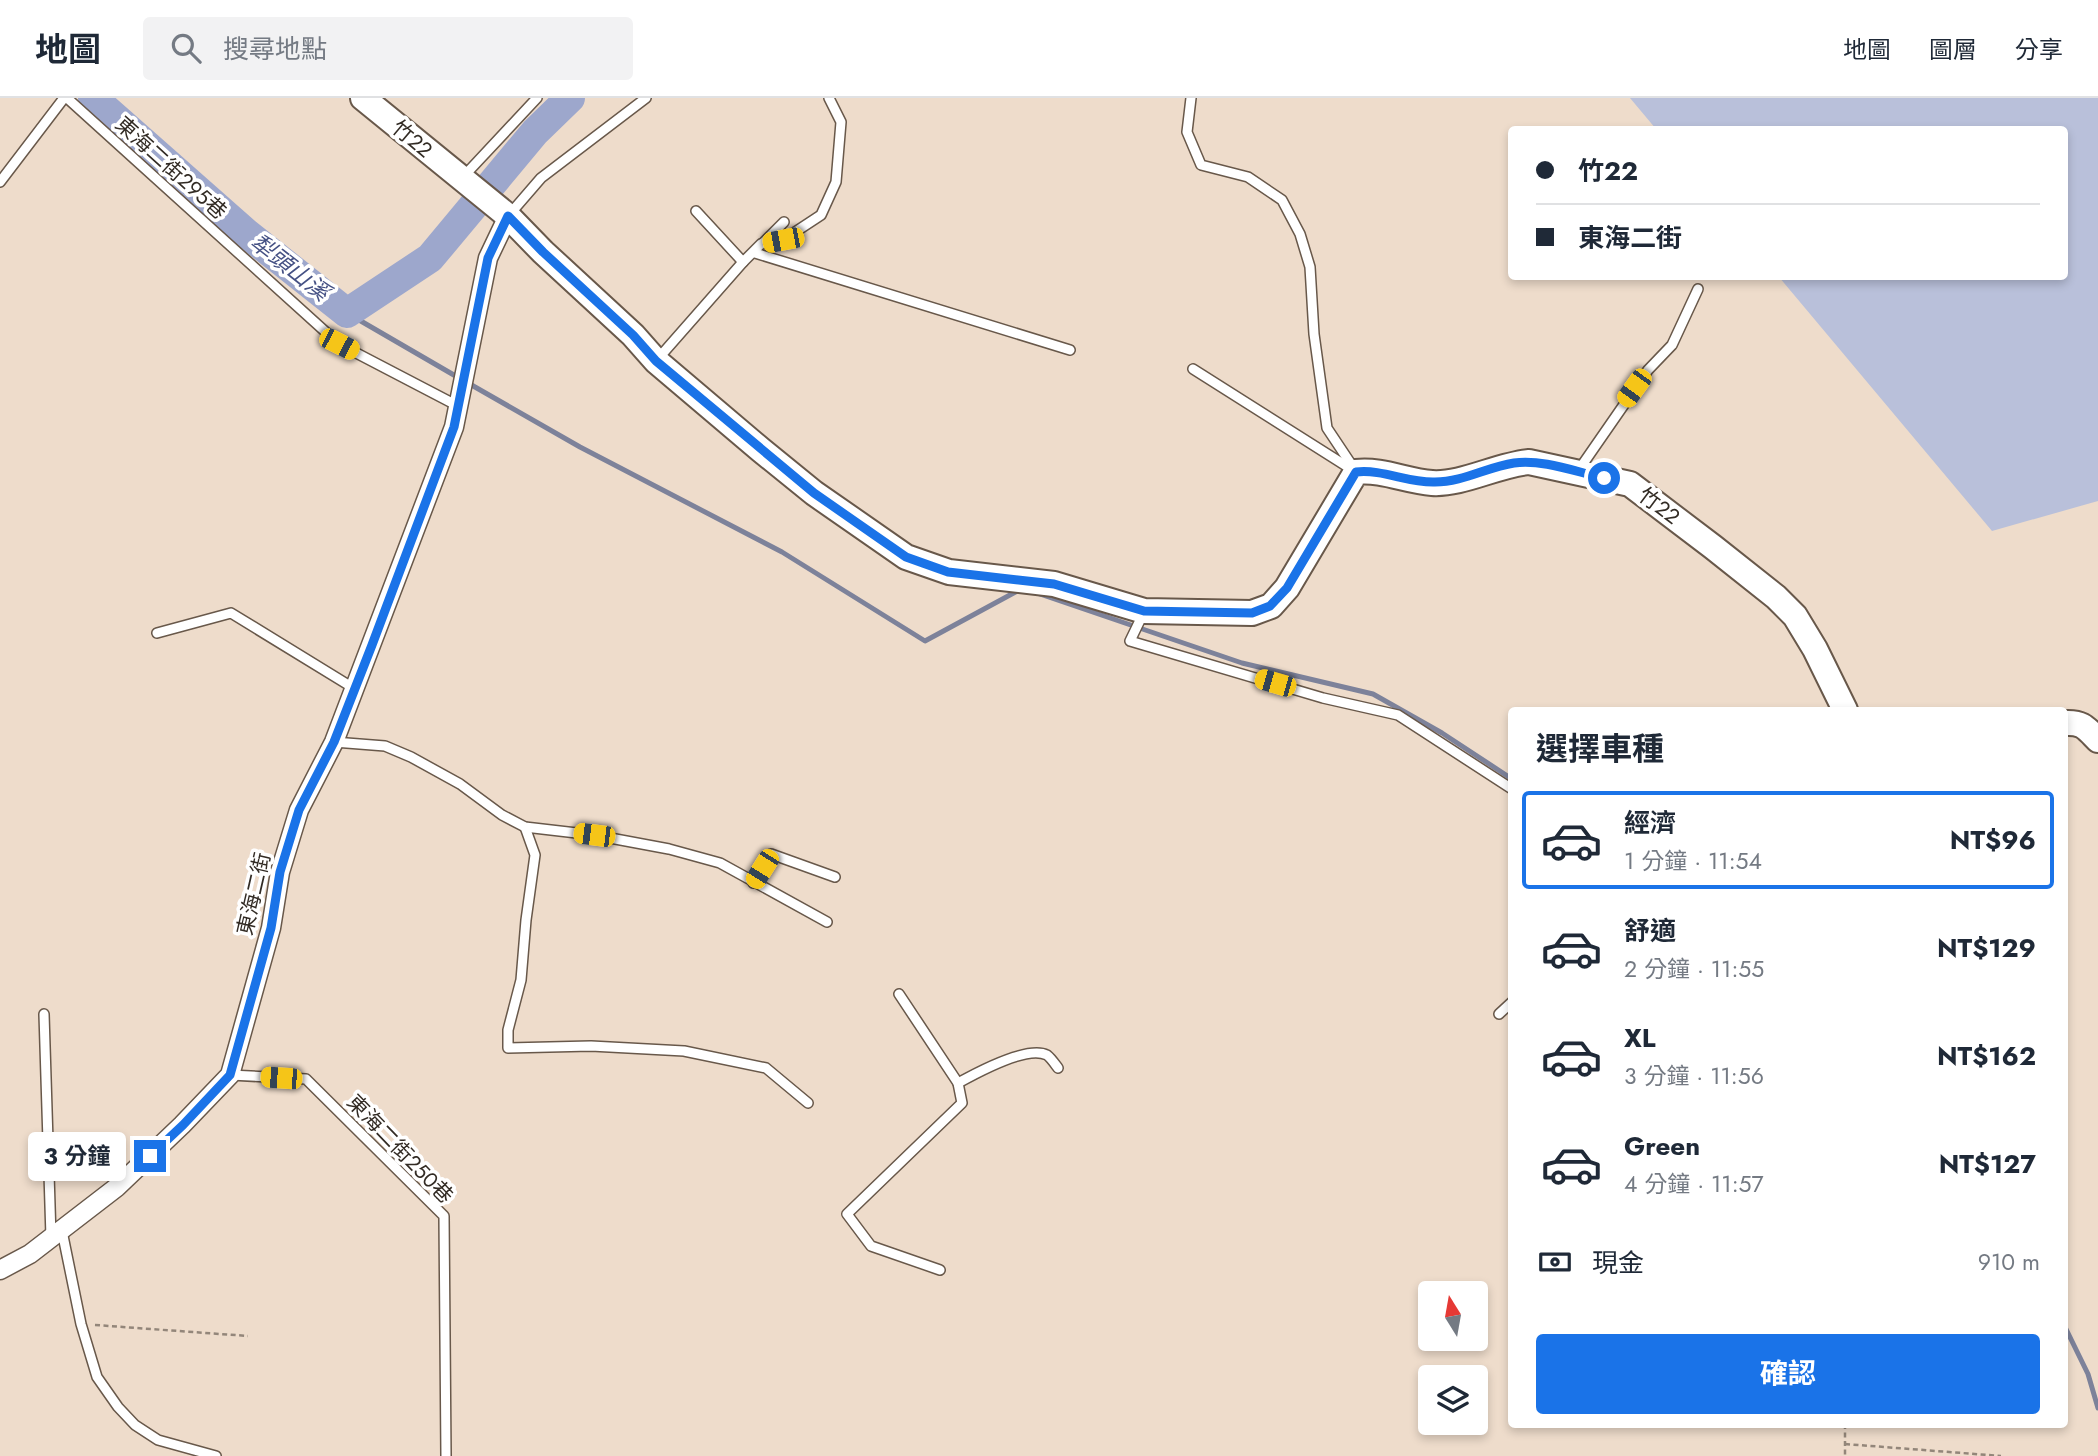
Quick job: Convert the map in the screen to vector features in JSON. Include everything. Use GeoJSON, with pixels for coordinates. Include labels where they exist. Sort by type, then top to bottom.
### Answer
{"type":"FeatureCollection","features":[{"type":"Feature","properties":{"kind":"street","name":"竹22"},"geometry":{"type":"LineString","coordinates":[[363,98],[460,180],[508,216],[633,335],[656,361],[814,493],[906,557],[948,572],[1054,584],[1144,611],[1252,613],[1270,606],[1287,588],[1356,472],[1370,471],[1432,483],[1453,481],[1513,463],[1529,462],[1630,484],[1776,597],[1802,627],[1844,707]]}},
{"type":"Feature","properties":{"kind":"street","name":"東海二街"},"geometry":{"type":"LineString","coordinates":[[0,1270],[57,1235],[126,1178],[183,1125],[230,1075],[271,928],[280,872],[299,810],[334,742],[454,427],[488,258],[508,216]]}},
{"type":"Feature","properties":{"kind":"street"},"geometry":{"type":"LineString","coordinates":[[2068,723],[2076,722],[2085,727],[2098,740]]}},
{"type":"Feature","properties":{"kind":"lane","name":"東海二街295巷"},"geometry":{"type":"LineString","coordinates":[[0,182],[66,98],[339,344],[458,406]]}},
{"type":"Feature","properties":{"kind":"lane"},"geometry":{"type":"LineString","coordinates":[[460,180],[537,98]]}},
{"type":"Feature","properties":{"kind":"lane"},"geometry":{"type":"LineString","coordinates":[[508,216],[541,178],[646,98]]}},
{"type":"Feature","properties":{"kind":"lane"},"geometry":{"type":"LineString","coordinates":[[761,244],[783,240],[821,215],[836,183],[841,122],[829,98]]}},
{"type":"Feature","properties":{"kind":"lane"},"geometry":{"type":"LineString","coordinates":[[1191,98],[1187,132],[1201,165],[1248,177],[1271,192],[1282,200],[1300,234],[1310,267],[1314,334],[1327,428],[1356,472]]}},
{"type":"Feature","properties":{"kind":"lane"},"geometry":{"type":"LineString","coordinates":[[696,211],[743,262]]}},
{"type":"Feature","properties":{"kind":"lane"},"geometry":{"type":"LineString","coordinates":[[656,361],[743,262],[784,222]]}},
{"type":"Feature","properties":{"kind":"lane"},"geometry":{"type":"LineString","coordinates":[[755,253],[1070,350]]}},
{"type":"Feature","properties":{"kind":"lane"},"geometry":{"type":"LineString","coordinates":[[1577,472],[1648,370],[1672,345],[1698,289]]}},
{"type":"Feature","properties":{"kind":"lane"},"geometry":{"type":"LineString","coordinates":[[1193,369],[1356,472]]}},
{"type":"Feature","properties":{"kind":"lane"},"geometry":{"type":"LineString","coordinates":[[1144,611],[1130,641],[1323,698],[1398,715],[1508,786]]}},
{"type":"Feature","properties":{"kind":"lane"},"geometry":{"type":"LineString","coordinates":[[157,633],[231,613],[355,689]]}},
{"type":"Feature","properties":{"kind":"lane"},"geometry":{"type":"LineString","coordinates":[[334,742],[385,746],[411,757],[460,784],[502,816],[525,827],[594,835],[669,849],[720,863],[827,922]]}},
{"type":"Feature","properties":{"kind":"lane"},"geometry":{"type":"LineString","coordinates":[[525,827],[535,855],[521,980],[508,1030],[508,1048],[591,1046],[684,1051],[766,1068],[808,1103]]}},
{"type":"Feature","properties":{"kind":"lane"},"geometry":{"type":"LineString","coordinates":[[753,883],[771,854],[835,877]]}},
{"type":"Feature","properties":{"kind":"lane"},"geometry":{"type":"LineString","coordinates":[[899,993],[958,1083],[962,1103],[847,1214],[871,1246],[940,1270]]}},
{"type":"Feature","properties":{"kind":"lane"},"geometry":{"type":"LineString","coordinates":[[1499,1014],[1508,1006]]}},
{"type":"Feature","properties":{"kind":"lane"},"geometry":{"type":"LineString","coordinates":[[44,1014],[57,1235],[97,1377],[135,1426],[158,1440],[216,1456]]}},
{"type":"Feature","properties":{"kind":"lane"},"geometry":{"type":"LineString","coordinates":[[958,1083],[999,1062],[1034,1053],[1047,1055],[1058,1068]]}},
{"type":"Feature","properties":{"kind":"lane","name":"東海二街250巷"},"geometry":{"type":"LineString","coordinates":[[230,1075],[306,1079],[444,1216],[446,1456]]}},
{"type":"Feature","properties":{"kind":"path"},"geometry":{"type":"LineString","coordinates":[[81,1324],[248,1336]]}},
{"type":"Feature","properties":{"kind":"path"},"geometry":{"type":"LineString","coordinates":[[1845,1428],[1845,1456]]}},
{"type":"Feature","properties":{"kind":"path"},"geometry":{"type":"LineString","coordinates":[[1845,1444],[2001,1456]]}},
{"type":"Feature","properties":{"kind":"shaded area"},"geometry":{"type":"Polygon","coordinates":[[[1630,98],[2098,98],[2098,501],[1992,531],[1782,280],[2068,280],[2068,126],[1653,126],[1630,98]]]}},
{"type":"Feature","properties":{"kind":"waterway","name":"犁頭山溪"},"geometry":{"type":"LineString","coordinates":[[93,98],[246,233],[347,313],[430,258],[535,132],[570,98]]}},
{"type":"Feature","properties":{"kind":"waterway"},"geometry":{"type":"LineString","coordinates":[[347,313],[459,378]]}},
{"type":"Feature","properties":{"kind":"waterway"},"geometry":{"type":"LineString","coordinates":[[468,383],[580,447],[782,552],[925,641],[1021,589]]}},
{"type":"Feature","properties":{"kind":"waterway"},"geometry":{"type":"LineString","coordinates":[[1037,593],[1242,663],[1373,694],[1442,733],[1508,776]]}},
{"type":"Feature","properties":{"kind":"waterway"},"geometry":{"type":"LineString","coordinates":[[2068,1333],[2088,1374],[2098,1408]]}},
{"type":"Feature","properties":{"kind":"route"},"geometry":{"type":"LineString","coordinates":[[150,1156],[230,1075],[271,928],[280,872],[299,810],[334,742],[454,427],[488,258],[508,216],[633,335],[656,361],[814,493],[906,557],[948,572],[1054,584],[1144,611],[1252,613],[1270,606],[1287,588],[1356,472],[1370,471],[1432,483],[1453,481],[1513,463],[1529,462],[1604,478]]}}]}
